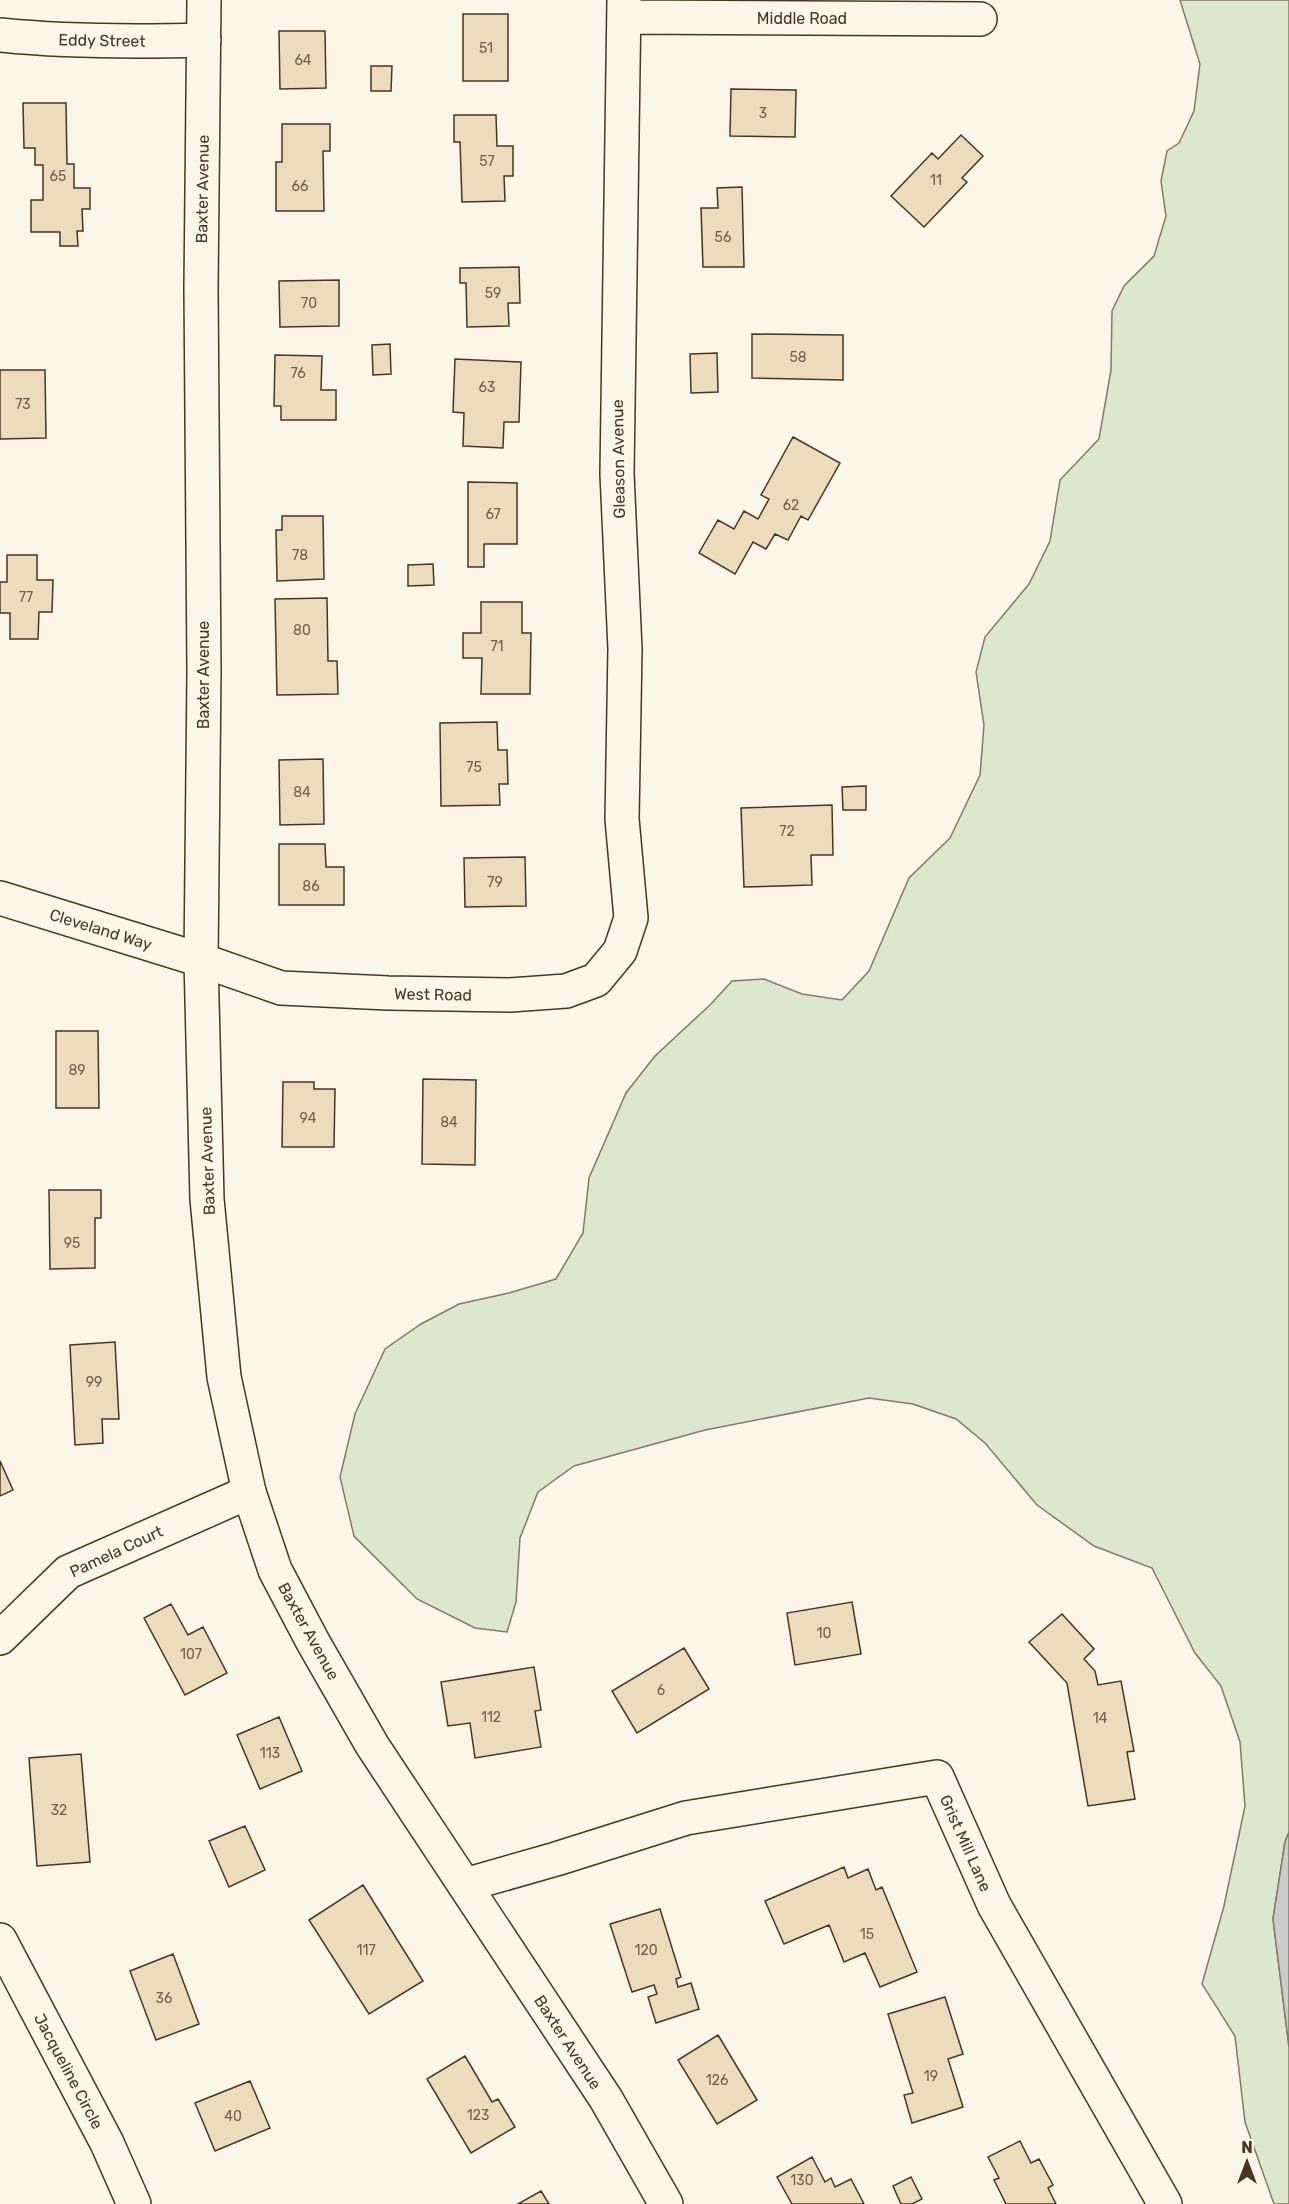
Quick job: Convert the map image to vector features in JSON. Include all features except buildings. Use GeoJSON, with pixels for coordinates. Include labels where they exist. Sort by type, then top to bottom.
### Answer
{"type":"FeatureCollection","features":[{"type":"Feature","properties":{"kind":"street","name":"Baxter Avenue"},"geometry":{"type":"LineString","coordinates":[[204,0],[201,288],[204,672],[201,960],[207,1199],[224,1377],[249,1492],[275,1570],[313,1642],[372,1745],[606,2099],[666,2204]]}},
{"type":"Feature","properties":{"kind":"street","name":"Middle Road"},"geometry":{"type":"LineString","coordinates":[[624,8],[980,19]]}},
{"type":"Feature","properties":{"kind":"street","name":"Gleason Avenue"},"geometry":{"type":"LineString","coordinates":[[624,8],[616,474],[625,649],[622,819],[631,918]]}},
{"type":"Feature","properties":{"kind":"street","name":"Eddy Street"},"geometry":{"type":"LineString","coordinates":[[0,35],[130,42],[204,40]]}},
{"type":"Feature","properties":{"kind":"street","name":"Cleveland Way"},"geometry":{"type":"LineString","coordinates":[[0,898],[201,960]]}},
{"type":"Feature","properties":{"kind":"street","name":"West Road"},"geometry":{"type":"LineString","coordinates":[[201,960],[281,988],[510,995],[566,991],[596,980],[620,951],[631,918]]}},
{"type":"Feature","properties":{"kind":"street","name":"Pamela Court"},"geometry":{"type":"LineString","coordinates":[[0,1638],[68,1572],[249,1492]]}},
{"type":"Feature","properties":{"kind":"street","name":"Grist Mill Lane"},"geometry":{"type":"LineString","coordinates":[[465,1885],[686,1818],[938,1777],[994,1905],[1166,2204]]}},
{"type":"Feature","properties":{"kind":"street","name":"Jacqueline Circle"},"geometry":{"type":"LineString","coordinates":[[0,1940],[107,2143],[134,2204]]}},
{"type":"Feature","properties":{"kind":"green space"},"geometry":{"type":"Polygon","coordinates":[[[1180,0],[1289,0],[1289,1832],[1285,1842],[1273,1919],[1289,2047],[1289,2204],[1274,2204],[1245,2122],[1235,2036],[1202,1984],[1224,1906],[1245,1806],[1240,1742],[1221,1686],[1195,1653],[1152,1568],[1094,1546],[1037,1505],[985,1443],[956,1419],[913,1404],[869,1398],[705,1430],[574,1466],[538,1492],[520,1538],[516,1602],[507,1632],[475,1628],[417,1599],[354,1536],[340,1477],[355,1414],[385,1349],[421,1324],[459,1304],[509,1293],[556,1279],[583,1233],[589,1178],[626,1093],[655,1056],[711,1004],[732,981],[764,979],[802,994],[842,1000],[869,971],[909,878],[950,838],[980,775],[984,725],[976,672],[985,637],[1029,584],[1050,541],[1060,480],[1099,439],[1111,370],[1112,311],[1124,286],[1154,256],[1166,216],[1161,181],[1167,151],[1179,143],[1194,111],[1200,64],[1180,0]]]}},
{"type":"Feature","properties":{"kind":"shaded area"},"geometry":{"type":"Polygon","coordinates":[[[1289,1832],[1289,2047],[1273,1919],[1285,1842],[1289,1832]]]}}]}
